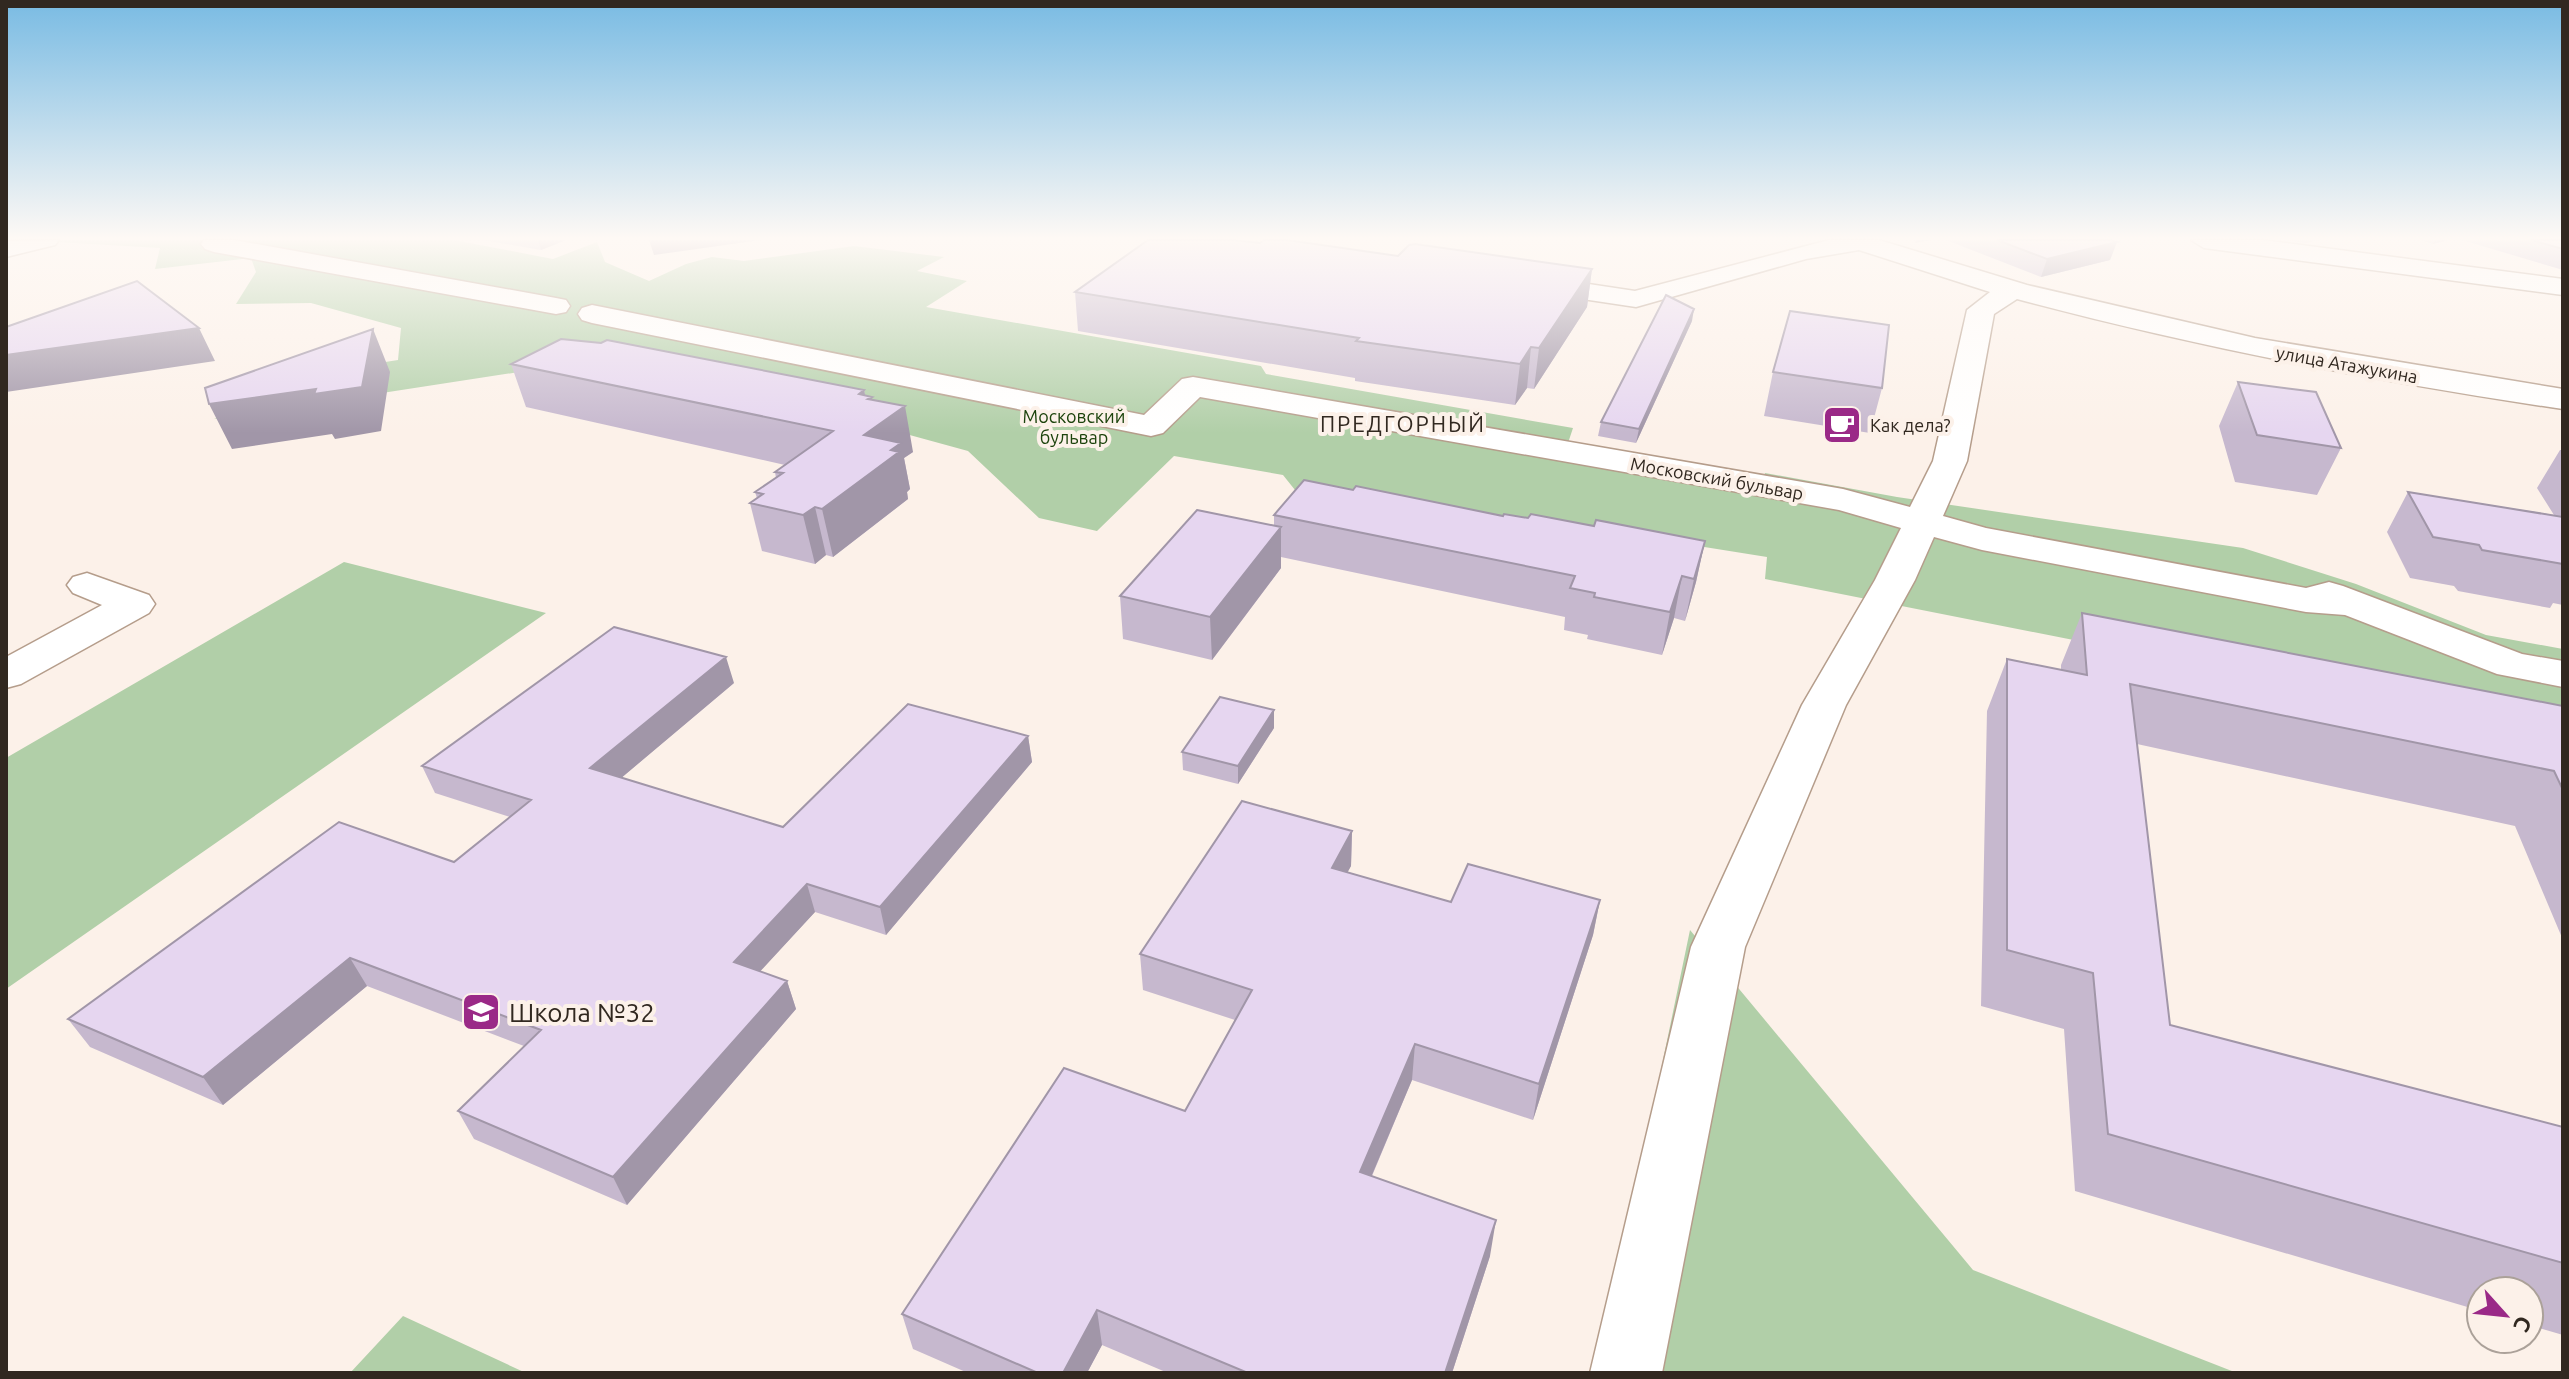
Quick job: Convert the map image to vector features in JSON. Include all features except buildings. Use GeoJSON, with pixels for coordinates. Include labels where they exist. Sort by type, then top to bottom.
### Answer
{"type":"FeatureCollection","features":[{"type":"Feature","properties":{"kind":"street","name":"Московский бульвар"},"geometry":{"type":"LineString","coordinates":[[579,304],[889,375],[1151,426],[1185,396],[1333,415],[1651,473],[1834,513],[1921,523],[1982,539],[2138,562],[2306,600],[2355,603],[2512,665],[2563,674]]}},
{"type":"Feature","properties":{"kind":"street"},"geometry":{"type":"LineString","coordinates":[[673,304],[894,347],[889,375]]}},
{"type":"Feature","properties":{"kind":"street"},"geometry":{"type":"LineString","coordinates":[[1626,1373],[1718,947],[1824,705],[1889,591],[1950,461],[1981,310],[1990,304]]}},
{"type":"Feature","properties":{"kind":"street","name":"улица Атажукина"},"geometry":{"type":"LineString","coordinates":[[2072,304],[2232,343],[2563,399]]}},
{"type":"Feature","properties":{"kind":"street"},"geometry":{"type":"LineString","coordinates":[[6,675],[135,604],[87,585]]}},
{"type":"Feature","properties":{"kind":"street","name":"Московский бульвар"},"geometry":{"type":"LineString","coordinates":[[2454,640],[2563,655]]}},
{"type":"Feature","properties":{"kind":"green space","name":"Московский бульвар"},"geometry":{"type":"Polygon","coordinates":[[[316,304],[930,304],[926,307],[1261,366],[1266,374],[1573,428],[1567,446],[1763,481],[1765,473],[1897,497],[2243,548],[2356,584],[2486,635],[2563,649],[2563,737],[1765,579],[1767,557],[1598,530],[1579,551],[1295,490],[1283,475],[1174,456],[1097,531],[1039,518],[968,451],[906,434],[564,365],[214,419],[328,371],[398,360],[401,328],[316,304]]]}},
{"type":"Feature","properties":{"kind":"green space"},"geometry":{"type":"Polygon","coordinates":[[[344,562],[546,613],[6,989],[6,758],[344,562]]]}},
{"type":"Feature","properties":{"kind":"green space"},"geometry":{"type":"Polygon","coordinates":[[[1690,930],[1973,1270],[2237,1373],[1598,1373],[1690,930]]]}},
{"type":"Feature","properties":{"kind":"green space"},"geometry":{"type":"Polygon","coordinates":[[[403,1316],[526,1373],[350,1373],[403,1316]]]}},
{"type":"Feature","properties":{"kind":"place","name":"Как дела?"},"geometry":{"type":"Point","coordinates":[1842,425]}},
{"type":"Feature","properties":{"kind":"place","name":"Школа №32"},"geometry":{"type":"Point","coordinates":[481,1012]}},
{"type":"Feature","properties":{"kind":"district","name":"ПРЕДГОРНЫЙ"},"geometry":{"type":"Point","coordinates":[1403,423]}}]}
